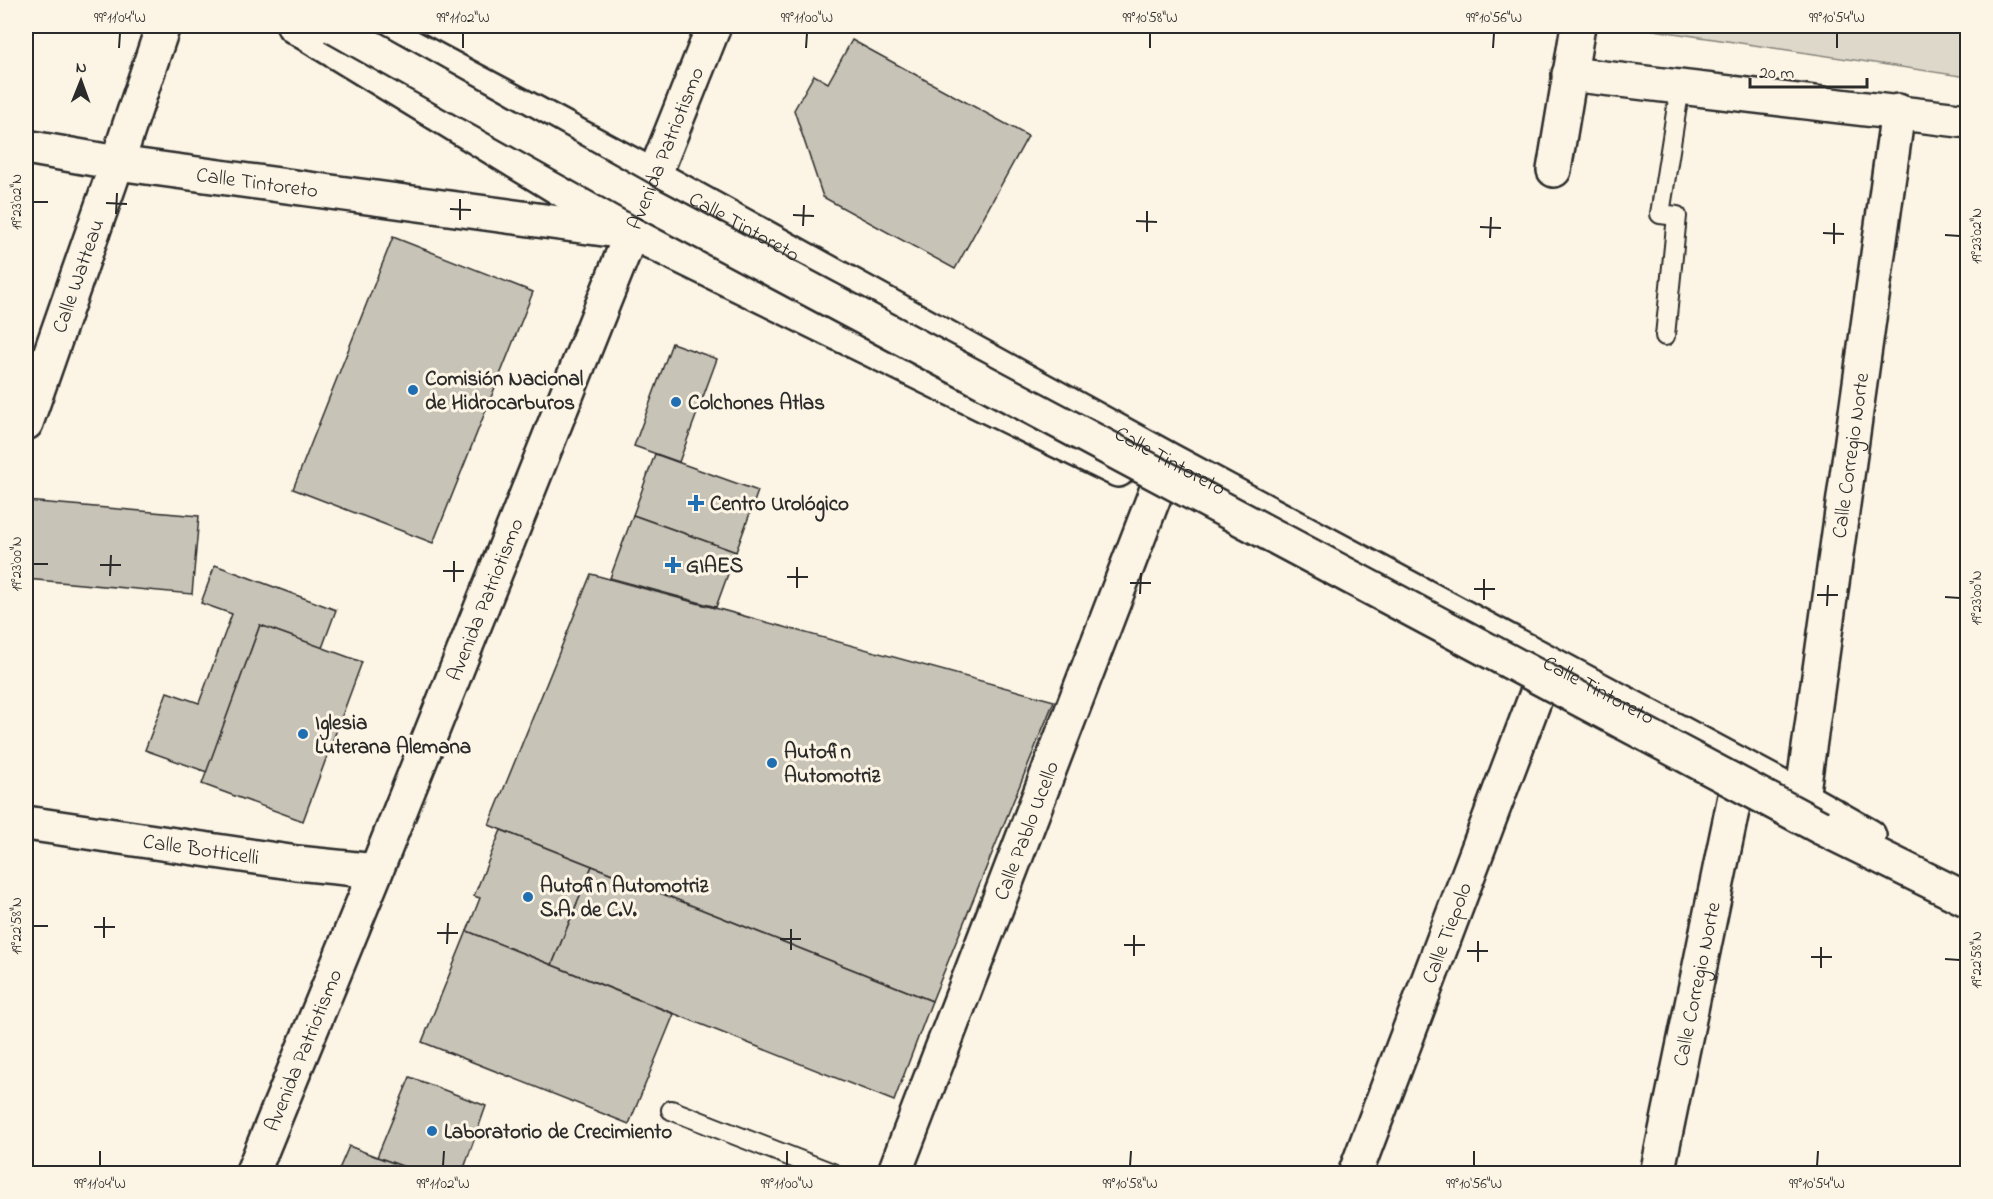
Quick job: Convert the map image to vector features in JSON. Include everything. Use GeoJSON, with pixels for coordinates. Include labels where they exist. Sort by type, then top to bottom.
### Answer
{"type":"FeatureCollection","features":[{"type":"Feature","properties":{"kind":"main road","name":"Calle Watteau"},"geometry":{"type":"LineString","coordinates":[[26,423],[163,26]]}},
{"type":"Feature","properties":{"kind":"main road","name":"Calle Tintoreto"},"geometry":{"type":"LineString","coordinates":[[294,26],[633,232],[1157,489],[1537,693],[1853,857],[1968,900]]}},
{"type":"Feature","properties":{"kind":"main road"},"geometry":{"type":"LineString","coordinates":[[333,26],[650,204],[1820,827],[1968,900]]}},
{"type":"Feature","properties":{"kind":"main road","name":"Calle Tintoreto"},"geometry":{"type":"LineString","coordinates":[[372,26],[655,177],[1161,455],[1802,798],[1864,833],[1968,900]]}},
{"type":"Feature","properties":{"kind":"main road","name":"Avenida Patriotismo"},"geometry":{"type":"LineString","coordinates":[[252,1173],[376,871],[714,26]]}},
{"type":"Feature","properties":{"kind":"main road"},"geometry":{"type":"LineString","coordinates":[[1554,170],[1578,26]]}},
{"type":"Feature","properties":{"kind":"main road"},"geometry":{"type":"LineString","coordinates":[[1569,74],[1968,120]]}},
{"type":"Feature","properties":{"kind":"main road","name":"Calle Corregio Norte"},"geometry":{"type":"LineString","coordinates":[[1802,798],[1898,111]]}},
{"type":"Feature","properties":{"kind":"main road","name":"Calle Tintoreto"},"geometry":{"type":"LineString","coordinates":[[26,147],[117,163],[633,232]]}},
{"type":"Feature","properties":{"kind":"main road","name":"Calle Pablo Ucello"},"geometry":{"type":"LineString","coordinates":[[894,1173],[1157,489]]}},
{"type":"Feature","properties":{"kind":"main road","name":"Calle Tiepolo"},"geometry":{"type":"LineString","coordinates":[[1355,1173],[1537,693]]}},
{"type":"Feature","properties":{"kind":"main road","name":"Calle Corregio Norte"},"geometry":{"type":"LineString","coordinates":[[1656,1173],[1735,796]]}},
{"type":"Feature","properties":{"kind":"main road","name":"Calle Botticelli"},"geometry":{"type":"LineString","coordinates":[[26,823],[297,863],[376,871]]}},
{"type":"Feature","properties":{"kind":"lane"},"geometry":{"type":"LineString","coordinates":[[1665,336],[1677,216],[1660,214],[1680,87]]}},
{"type":"Feature","properties":{"kind":"lane"},"geometry":{"type":"LineString","coordinates":[[671,1110],[835,1173]]}},
{"type":"Feature","properties":{"kind":"shaded area"},"geometry":{"type":"Polygon","coordinates":[[[1627,26],[1967,26],[1967,77],[1627,26]]]}},
{"type":"Feature","properties":{"kind":"building"},"geometry":{"type":"Polygon","coordinates":[[[852,40],[1028,136],[955,269],[823,197],[794,110],[814,75],[828,83],[852,40]]]}},
{"type":"Feature","properties":{"kind":"building","name":"Comisión Nacional de Hidrocarburos"},"geometry":{"type":"Polygon","coordinates":[[[393,237],[533,292],[433,543],[293,489],[393,237]]]}},
{"type":"Feature","properties":{"kind":"building","name":"Colchones Atlas"},"geometry":{"type":"Polygon","coordinates":[[[672,343],[717,359],[679,462],[634,446],[672,343]]]}},
{"type":"Feature","properties":{"kind":"building","name":"Centro Urológico"},"geometry":{"type":"Polygon","coordinates":[[[655,454],[758,491],[736,552],[633,515],[655,454]]]}},
{"type":"Feature","properties":{"kind":"building"},"geometry":{"type":"Polygon","coordinates":[[[26,501],[199,516],[192,594],[26,579],[26,501]]]}},
{"type":"Feature","properties":{"kind":"building","name":"GIAES"},"geometry":{"type":"Polygon","coordinates":[[[633,515],[736,552],[716,607],[610,578],[633,515]]]}},
{"type":"Feature","properties":{"kind":"building"},"geometry":{"type":"Polygon","coordinates":[[[215,565],[336,610],[322,648],[260,625],[207,772],[145,750],[167,692],[199,703],[232,614],[201,603],[215,565]]]}},
{"type":"Feature","properties":{"kind":"building","name":"Autofin Automotriz"},"geometry":{"type":"Polygon","coordinates":[[[591,574],[1054,701],[932,1001],[489,825],[591,574]]]}},
{"type":"Feature","properties":{"kind":"building"},"geometry":{"type":"Polygon","coordinates":[[[260,625],[362,662],[303,821],[202,784],[260,625]]]}},
{"type":"Feature","properties":{"kind":"building","name":"Autofin Automotriz S.A. de C.V."},"geometry":{"type":"Polygon","coordinates":[[[501,830],[592,866],[552,965],[467,931],[480,898],[474,896],[501,830]]]}},
{"type":"Feature","properties":{"kind":"building"},"geometry":{"type":"Polygon","coordinates":[[[592,866],[932,1001],[894,1101],[552,965],[592,866]]]}},
{"type":"Feature","properties":{"kind":"building"},"geometry":{"type":"Polygon","coordinates":[[[467,931],[674,1014],[629,1124],[422,1042],[467,931]]]}},
{"type":"Feature","properties":{"kind":"building","name":"Laboratorio de Crecimiento"},"geometry":{"type":"Polygon","coordinates":[[[410,1077],[486,1106],[462,1174],[424,1174],[377,1157],[410,1077]]]}},
{"type":"Feature","properties":{"kind":"building"},"geometry":{"type":"Polygon","coordinates":[[[349,1146],[377,1157],[424,1174],[337,1174],[349,1146]]]}},
{"type":"Feature","properties":{"kind":"place","name":"Comisión Nacional de Hidrocarburos"},"geometry":{"type":"Point","coordinates":[413,390]}},
{"type":"Feature","properties":{"kind":"place","name":"Colchones Atlas"},"geometry":{"type":"Point","coordinates":[676,402]}},
{"type":"Feature","properties":{"kind":"place","name":"Centro Urológico"},"geometry":{"type":"Point","coordinates":[696,503]}},
{"type":"Feature","properties":{"kind":"place","name":"GIAES"},"geometry":{"type":"Point","coordinates":[673,565]}},
{"type":"Feature","properties":{"kind":"place","name":"Iglesia Luterana Alemana"},"geometry":{"type":"Point","coordinates":[303,734]}},
{"type":"Feature","properties":{"kind":"place","name":"Autofin Automotriz"},"geometry":{"type":"Point","coordinates":[772,763]}},
{"type":"Feature","properties":{"kind":"place","name":"Autofin Automotriz S.A. de C.V."},"geometry":{"type":"Point","coordinates":[528,897]}},
{"type":"Feature","properties":{"kind":"place","name":"Laboratorio de Crecimiento"},"geometry":{"type":"Point","coordinates":[432,1131]}}]}
